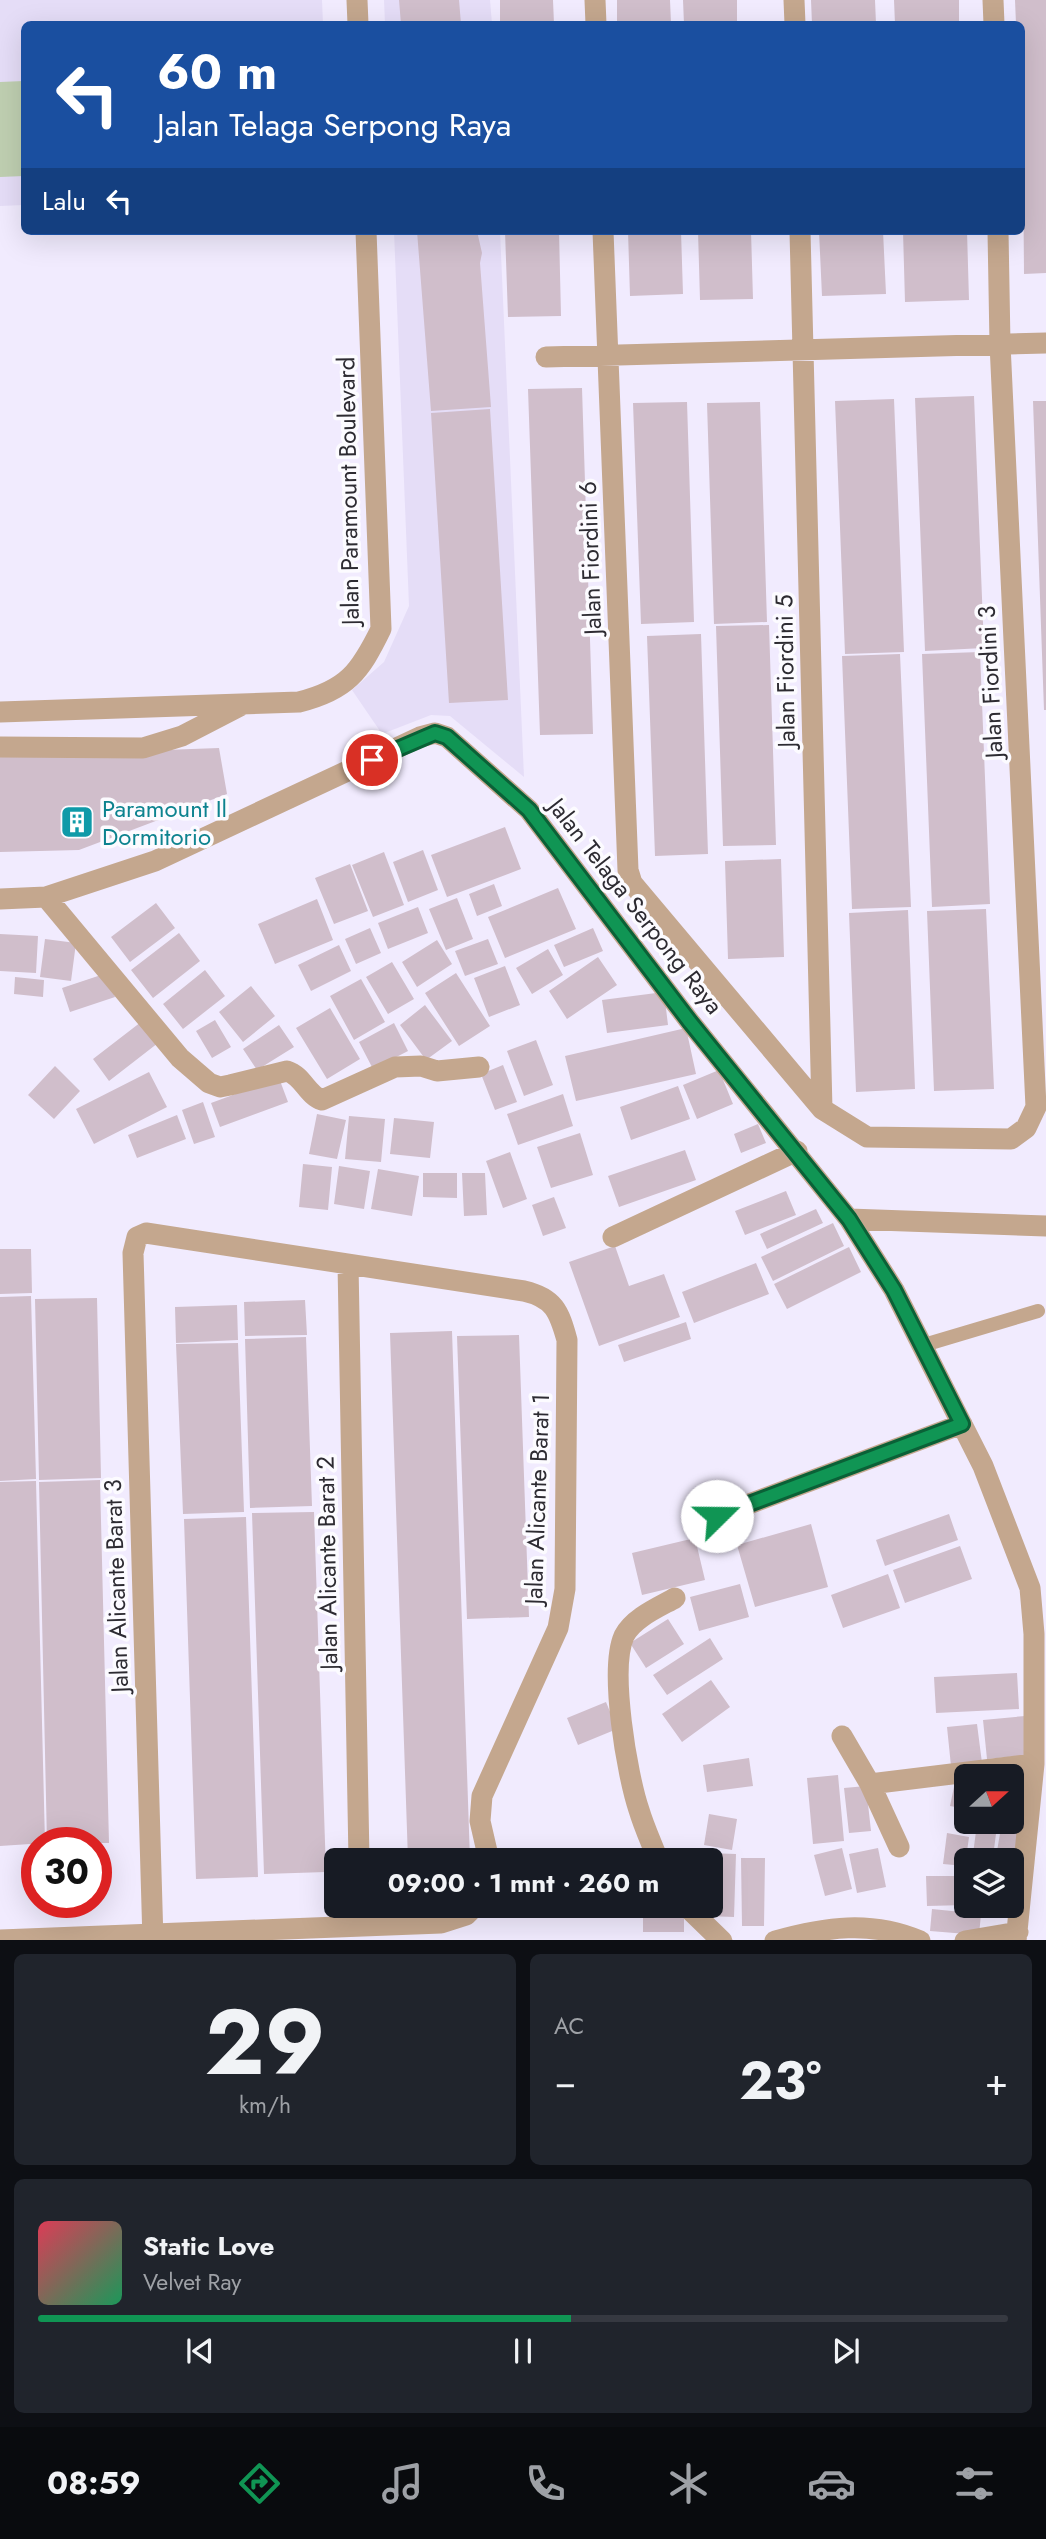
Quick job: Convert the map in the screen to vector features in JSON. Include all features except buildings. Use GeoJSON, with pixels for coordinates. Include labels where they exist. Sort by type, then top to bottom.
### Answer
{"type":"FeatureCollection","features":[{"type":"Feature","properties":{"kind":"street"},"geometry":{"type":"LineString","coordinates":[[357,0],[358,21]]}},
{"type":"Feature","properties":{"kind":"street"},"geometry":{"type":"LineString","coordinates":[[595,0],[596,21]]}},
{"type":"Feature","properties":{"kind":"street"},"geometry":{"type":"LineString","coordinates":[[794,0],[795,21]]}},
{"type":"Feature","properties":{"kind":"street"},"geometry":{"type":"LineString","coordinates":[[993,0],[994,21]]}},
{"type":"Feature","properties":{"kind":"street","name":"Jalan Paramount Boulevard"},"geometry":{"type":"LineString","coordinates":[[0,712],[299,702],[340,688],[358,670],[380,629],[366,235]]}},
{"type":"Feature","properties":{"kind":"street","name":"Jalan Fiordini 6"},"geometry":{"type":"LineString","coordinates":[[603,235],[628,870],[632,883],[822,1109]]}},
{"type":"Feature","properties":{"kind":"street","name":"Jalan Fiordini 5"},"geometry":{"type":"LineString","coordinates":[[800,235],[822,1109]]}},
{"type":"Feature","properties":{"kind":"street","name":"Jalan Fiordini 3"},"geometry":{"type":"LineString","coordinates":[[822,1109],[867,1137],[1011,1139],[1027,1128],[1036,1107],[1000,344],[998,235]]}},
{"type":"Feature","properties":{"kind":"street"},"geometry":{"type":"LineString","coordinates":[[546,357],[1046,343]]}},
{"type":"Feature","properties":{"kind":"street"},"geometry":{"type":"LineString","coordinates":[[0,747],[143,748],[182,736],[245,704]]}},
{"type":"Feature","properties":{"kind":"street","name":"Jalan Telaga Serpong Raya"},"geometry":{"type":"LineString","coordinates":[[0,899],[46,897],[155,861],[420,737],[435,733],[447,737],[529,810],[690,1022],[849,1219],[894,1290],[923,1345],[983,1465],[1038,1591],[1041,1687],[1017,1936]]}},
{"type":"Feature","properties":{"kind":"street"},"geometry":{"type":"LineString","coordinates":[[46,897],[180,1058],[209,1083],[220,1087],[287,1071],[295,1074],[316,1099],[322,1100],[395,1067],[421,1066],[437,1071],[479,1067]]}},
{"type":"Feature","properties":{"kind":"street"},"geometry":{"type":"LineString","coordinates":[[613,1237],[797,1152]]}},
{"type":"Feature","properties":{"kind":"street"},"geometry":{"type":"LineString","coordinates":[[849,1219],[1046,1226]]}},
{"type":"Feature","properties":{"kind":"street","name":"Jalan Alicante Barat 3"},"geometry":{"type":"LineString","coordinates":[[153,1937],[133,1253],[137,1237],[146,1233],[348,1264]]}},
{"type":"Feature","properties":{"kind":"street","name":"Jalan Alicante Barat 1"},"geometry":{"type":"LineString","coordinates":[[348,1264],[544,1296],[560,1316],[567,1340],[565,1589],[558,1628],[482,1796],[480,1821],[486,1848]]}},
{"type":"Feature","properties":{"kind":"street","name":"Jalan Alicante Barat 2"},"geometry":{"type":"LineString","coordinates":[[348,1264],[359,1848]]}},
{"type":"Feature","properties":{"kind":"street"},"geometry":{"type":"LineString","coordinates":[[717,1516],[962,1424]]}},
{"type":"Feature","properties":{"kind":"street"},"geometry":{"type":"LineString","coordinates":[[653,1848],[638,1808],[623,1727],[618,1672],[624,1636],[634,1623],[675,1598]]}},
{"type":"Feature","properties":{"kind":"street"},"geometry":{"type":"LineString","coordinates":[[842,1736],[870,1784],[899,1847]]}},
{"type":"Feature","properties":{"kind":"street"},"geometry":{"type":"LineString","coordinates":[[870,1784],[1034,1764]]}},
{"type":"Feature","properties":{"kind":"street"},"geometry":{"type":"LineString","coordinates":[[0,1940],[153,1937],[360,1924],[442,1923],[457,1918]]}},
{"type":"Feature","properties":{"kind":"street"},"geometry":{"type":"LineString","coordinates":[[698,1918],[721,1940]]}},
{"type":"Feature","properties":{"kind":"street"},"geometry":{"type":"LineString","coordinates":[[779,1940],[822,1928],[892,1929],[918,1940]]}},
{"type":"Feature","properties":{"kind":"street"},"geometry":{"type":"LineString","coordinates":[[975,1940],[1017,1936]]}},
{"type":"Feature","properties":{"kind":"lane"},"geometry":{"type":"LineString","coordinates":[[923,1345],[1038,1311]]}},
{"type":"Feature","properties":{"kind":"shaded area"},"geometry":{"type":"Polygon","coordinates":[[[0,0],[322,0],[323,21],[21,21],[21,205],[0,206],[0,0]]]}},
{"type":"Feature","properties":{"kind":"shaded area"},"geometry":{"type":"Polygon","coordinates":[[[384,0],[490,0],[492,21],[385,21],[384,0]]]}},
{"type":"Feature","properties":{"kind":"shaded area"},"geometry":{"type":"Polygon","coordinates":[[[394,235],[500,235],[524,777],[450,716],[431,715],[382,734],[352,690],[384,662],[409,606],[394,235]]]}},
{"type":"Feature","properties":{"kind":"green space"},"geometry":{"type":"Polygon","coordinates":[[[21,81],[21,176],[0,177],[0,82],[21,81]]]}},
{"type":"Feature","properties":{"kind":"place","name":"Paramount Il Dormitorio"},"geometry":{"type":"Point","coordinates":[77,822]}},
{"type":"Feature","properties":{"kind":"route"},"geometry":{"type":"LineString","coordinates":[[372,760],[420,737],[435,733],[447,737],[529,810],[690,1022],[849,1219],[894,1290],[962,1424],[825,1473],[717,1516]]}}]}
